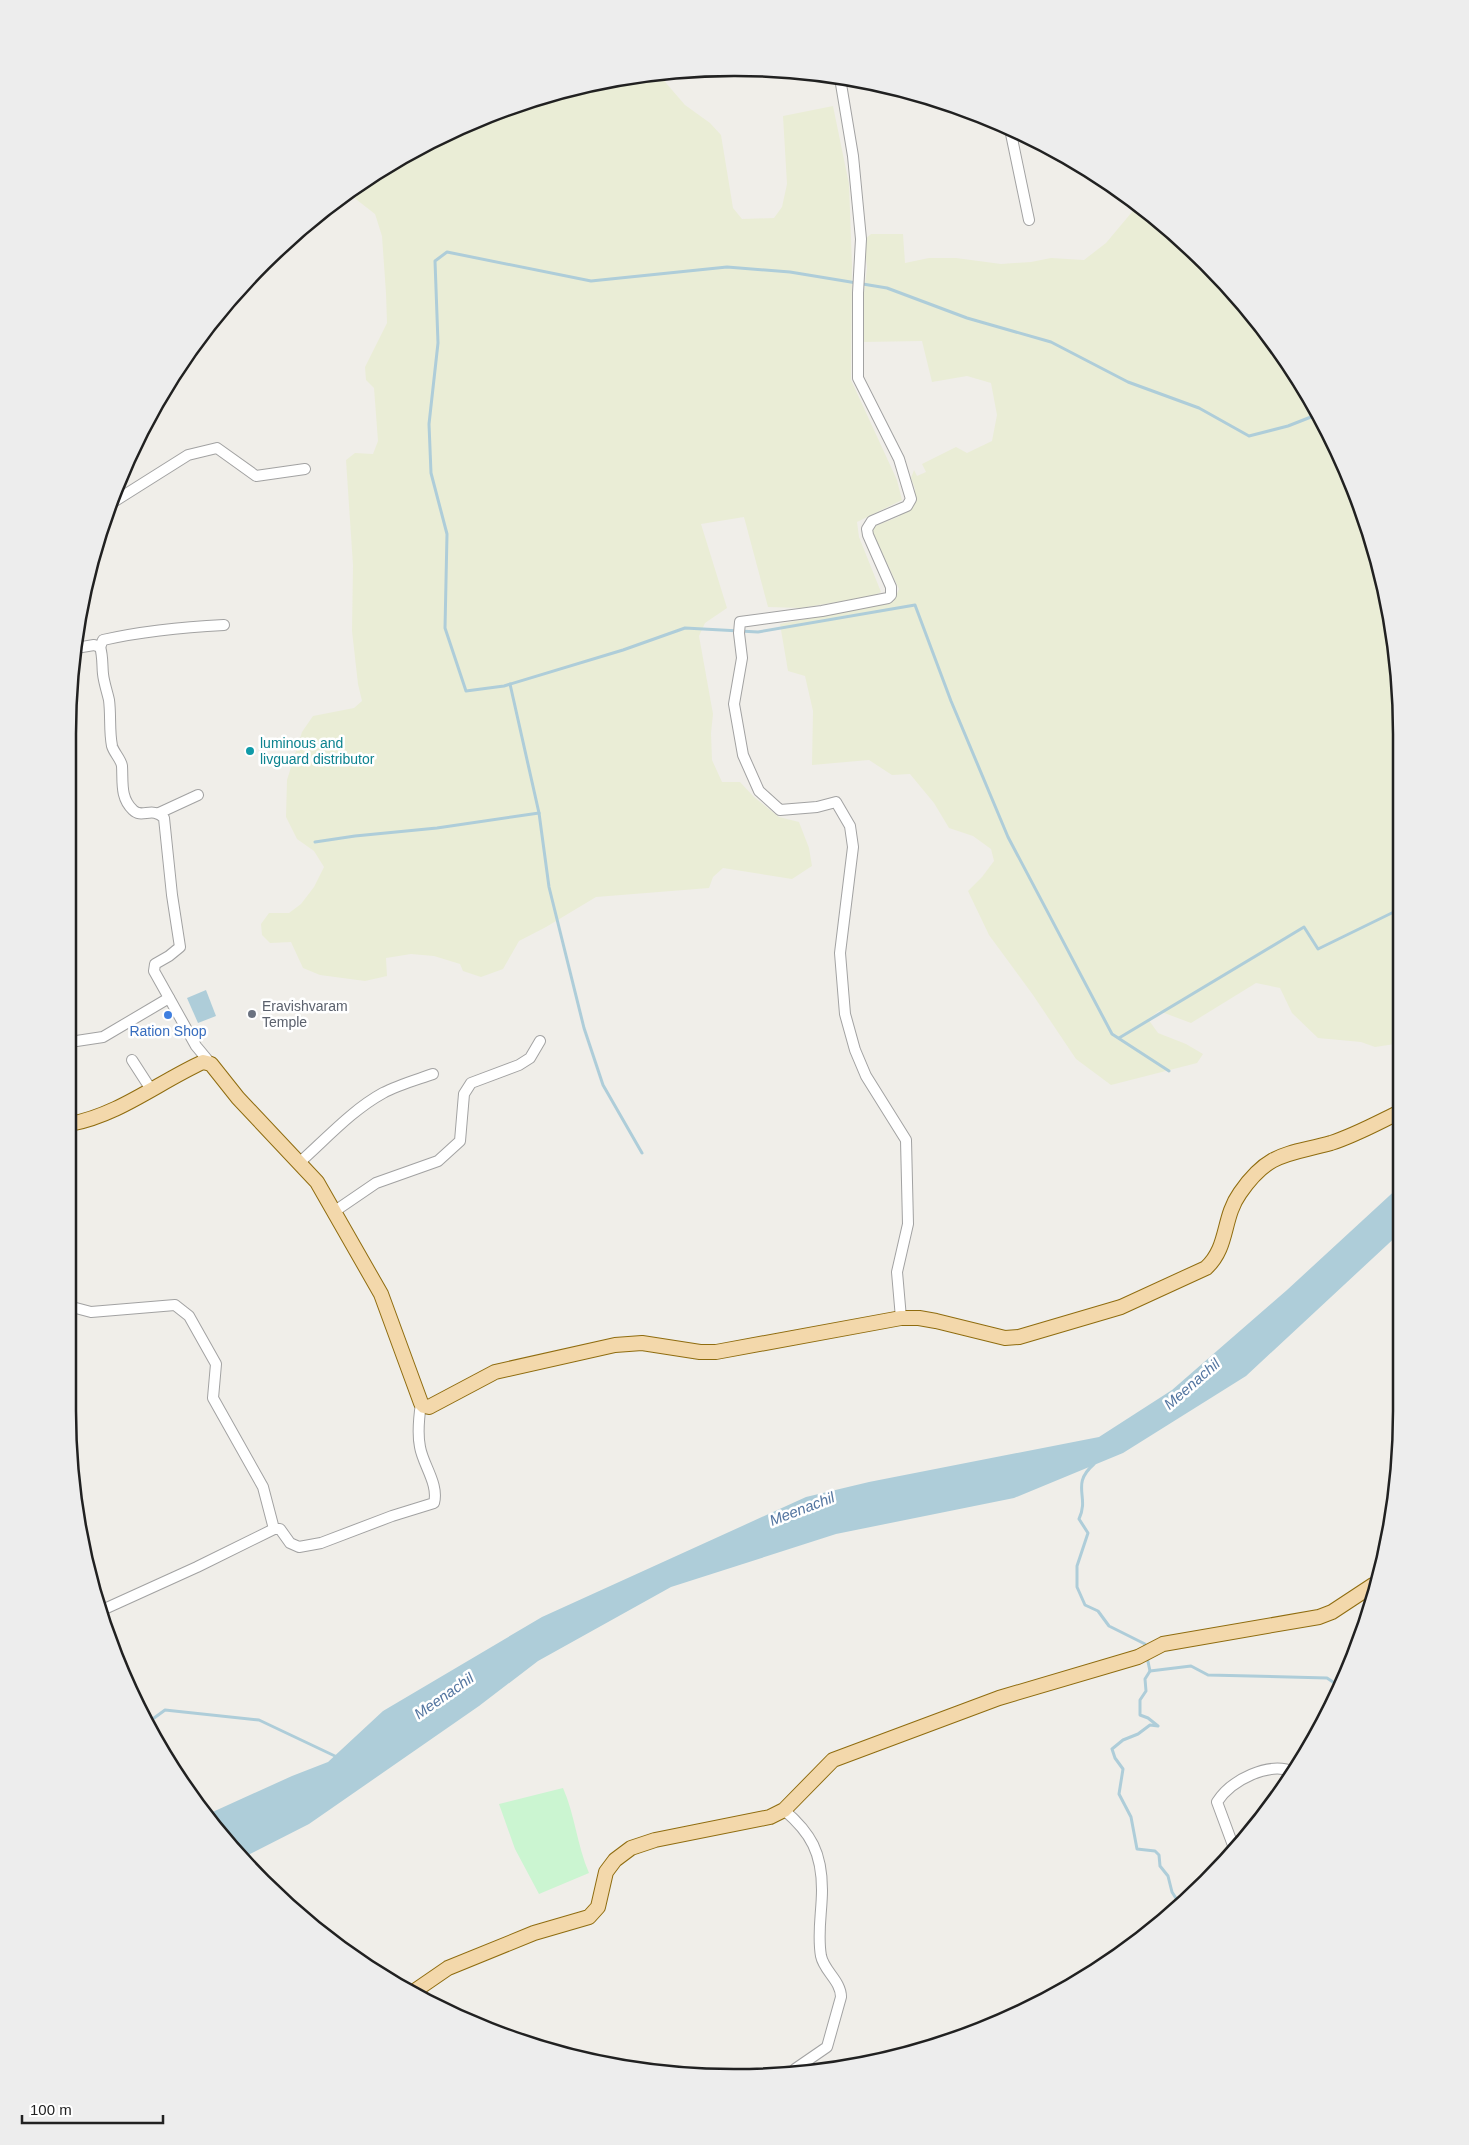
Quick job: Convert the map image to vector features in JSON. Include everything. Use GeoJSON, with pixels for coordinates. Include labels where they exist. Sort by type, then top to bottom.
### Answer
{"type":"FeatureCollection","features":[{"type":"Feature","properties":{"kind":"main road"},"geometry":{"type":"LineString","coordinates":[[76,1123],[90,1120],[152,1091],[204,1062],[211,1064],[238,1098],[317,1182],[380,1294],[421,1403],[428,1407],[495,1372],[616,1344],[642,1343],[700,1352],[716,1352],[901,1318],[919,1318],[936,1321],[1005,1338],[1019,1337],[1122,1307],[1206,1268],[1216,1259],[1230,1211],[1239,1194],[1262,1168],[1280,1155],[1332,1142],[1393,1116]]}},
{"type":"Feature","properties":{"kind":"main road"},"geometry":{"type":"LineString","coordinates":[[419,1988],[448,1968],[534,1934],[589,1917],[598,1907],[606,1872],[615,1860],[631,1848],[655,1840],[770,1817],[784,1810],[833,1760],[999,1698],[1138,1657],[1163,1644],[1319,1617],[1366,1593]]}},
{"type":"Feature","properties":{"kind":"street"},"geometry":{"type":"LineString","coordinates":[[841,85],[853,156],[861,239],[858,294],[859,382],[899,459],[910,499],[907,506],[872,521],[867,529],[891,587],[891,595],[884,600],[822,611],[740,622],[742,658],[734,704],[743,755],[759,791],[780,810],[817,807],[836,802],[850,826],[853,847],[840,954],[845,1014],[855,1050],[866,1076],[906,1140],[908,1224],[897,1272],[901,1318]]}},
{"type":"Feature","properties":{"kind":"street"},"geometry":{"type":"LineString","coordinates":[[1012,138],[1028,220]]}},
{"type":"Feature","properties":{"kind":"street"},"geometry":{"type":"LineString","coordinates":[[121,497],[188,454],[217,448],[256,476],[305,469]]}},
{"type":"Feature","properties":{"kind":"street"},"geometry":{"type":"LineString","coordinates":[[211,1064],[196,1046],[154,971],[154,964],[169,956],[180,947],[172,895],[164,818],[159,813],[151,811],[140,814],[134,811],[127,802],[122,787],[122,764],[112,748],[109,700],[100,647],[103,640],[127,635],[174,628],[224,625]]}},
{"type":"Feature","properties":{"kind":"street"},"geometry":{"type":"LineString","coordinates":[[82,647],[94,645],[100,647]]}},
{"type":"Feature","properties":{"kind":"street"},"geometry":{"type":"LineString","coordinates":[[159,813],[198,795]]}},
{"type":"Feature","properties":{"kind":"street"},"geometry":{"type":"LineString","coordinates":[[76,1041],[103,1038],[170,998]]}},
{"type":"Feature","properties":{"kind":"street"},"geometry":{"type":"LineString","coordinates":[[335,1211],[376,1183],[438,1161],[460,1141],[464,1094],[471,1083],[519,1065],[530,1058],[540,1041]]}},
{"type":"Feature","properties":{"kind":"street"},"geometry":{"type":"LineString","coordinates":[[132,1060],[152,1091]]}},
{"type":"Feature","properties":{"kind":"street"},"geometry":{"type":"LineString","coordinates":[[300,1162],[342,1123],[372,1100],[392,1089],[433,1074]]}},
{"type":"Feature","properties":{"kind":"street"},"geometry":{"type":"LineString","coordinates":[[76,1308],[91,1312],[175,1305],[189,1316],[216,1364],[213,1398],[263,1487],[274,1528]]}},
{"type":"Feature","properties":{"kind":"street"},"geometry":{"type":"LineString","coordinates":[[107,1608],[197,1567],[274,1528],[280,1529],[290,1543],[299,1547],[321,1543],[392,1516],[434,1503],[436,1494],[420,1446],[419,1415],[421,1403]]}},
{"type":"Feature","properties":{"kind":"street"},"geometry":{"type":"LineString","coordinates":[[1232,1842],[1217,1802],[1224,1790],[1238,1780],[1270,1769],[1285,1771]]}},
{"type":"Feature","properties":{"kind":"street"},"geometry":{"type":"LineString","coordinates":[[784,1810],[800,1823],[813,1842],[819,1858],[822,1889],[819,1929],[822,1957],[841,1990],[827,2047],[801,2065]]}},
{"type":"Feature","properties":{"kind":"green space"},"geometry":{"type":"Polygon","coordinates":[[[665,80],[685,105],[710,123],[721,135],[733,208],[742,219],[774,218],[782,207],[787,184],[783,116],[833,106],[849,184],[852,265],[851,380],[897,480],[902,500],[857,522],[859,537],[881,592],[873,596],[801,608],[768,607],[744,517],[701,524],[727,608],[705,623],[699,636],[713,714],[711,733],[712,760],[722,782],[740,782],[754,797],[779,817],[799,822],[809,848],[812,866],[792,879],[723,868],[713,877],[709,888],[596,897],[519,941],[503,969],[481,977],[463,971],[460,964],[434,956],[411,954],[386,958],[387,976],[365,981],[320,975],[303,968],[291,942],[270,943],[262,935],[261,924],[269,913],[289,913],[301,904],[314,887],[324,867],[314,851],[297,839],[286,817],[287,780],[302,732],[313,716],[354,708],[362,701],[358,684],[352,631],[353,565],[346,460],[355,453],[373,454],[378,441],[374,388],[366,380],[365,367],[387,323],[382,236],[375,214],[354,198],[405,164],[443,144],[523,111],[564,99],[606,89],[665,80]]]}},
{"type":"Feature","properties":{"kind":"green space"},"geometry":{"type":"Polygon","coordinates":[[[1133,211],[1169,240],[1229,300],[1257,334],[1305,405],[1343,483],[1358,523],[1380,606],[1391,691],[1393,734],[1393,1044],[1375,1047],[1361,1042],[1318,1038],[1292,1013],[1280,988],[1256,983],[1191,1023],[1159,1011],[1148,1019],[1158,1033],[1186,1044],[1203,1054],[1197,1063],[1111,1085],[1076,1059],[1033,995],[989,935],[968,891],[994,861],[991,849],[973,836],[949,828],[934,803],[910,774],[892,775],[869,760],[812,765],[813,711],[805,676],[788,671],[780,624],[893,602],[899,589],[873,533],[873,527],[898,517],[914,506],[915,489],[911,478],[914,470],[917,476],[926,472],[922,464],[956,447],[967,453],[992,441],[997,415],[991,383],[967,376],[932,382],[922,341],[862,342],[863,301],[867,268],[864,240],[871,234],[903,234],[905,263],[929,258],[956,258],[1001,264],[1031,262],[1051,258],[1084,260],[1106,243],[1133,211]]]}},
{"type":"Feature","properties":{"kind":"green space"},"geometry":{"type":"Polygon","coordinates":[[[563,1788],[589,1873],[539,1894],[515,1849],[499,1804],[563,1788]]]}},
{"type":"Feature","properties":{"kind":"water"},"geometry":{"type":"Polygon","coordinates":[[[206,990],[216,1016],[198,1023],[187,998],[206,990]]]}},
{"type":"Feature","properties":{"kind":"water","name":"Meenachil"},"geometry":{"type":"Polygon","coordinates":[[[1393,1192],[1393,1239],[1246,1376],[1123,1453],[1014,1498],[836,1534],[671,1587],[538,1661],[479,1706],[309,1824],[249,1855],[213,1812],[328,1762],[383,1711],[542,1617],[806,1497],[869,1482],[1099,1437],[1172,1390],[1287,1290],[1393,1192]]]}},
{"type":"Feature","properties":{"kind":"waterway"},"geometry":{"type":"LineString","coordinates":[[1169,1071],[1112,1034],[1008,837],[951,701],[915,605],[758,632],[685,628],[623,650],[504,686],[466,691],[445,628],[447,534],[431,473],[429,424],[438,343],[435,261],[447,252],[591,281],[727,267],[790,272],[887,288],[967,318],[1051,342],[1128,382],[1199,408],[1249,436],[1288,426],[1311,417]]}},
{"type":"Feature","properties":{"kind":"waterway"},"geometry":{"type":"LineString","coordinates":[[510,684],[539,813],[549,887],[584,1028],[603,1085],[642,1153]]}},
{"type":"Feature","properties":{"kind":"waterway"},"geometry":{"type":"LineString","coordinates":[[315,842],[437,828],[539,813]]}},
{"type":"Feature","properties":{"kind":"waterway"},"geometry":{"type":"LineString","coordinates":[[1119,1038],[1304,927],[1318,949],[1393,912]]}},
{"type":"Feature","properties":{"kind":"waterway"},"geometry":{"type":"LineString","coordinates":[[1094,1464],[1087,1471],[1082,1485],[1083,1504],[1079,1519],[1088,1533],[1077,1566],[1077,1587],[1085,1605],[1098,1611],[1109,1626],[1145,1644],[1146,1649]]}},
{"type":"Feature","properties":{"kind":"waterway"},"geometry":{"type":"LineString","coordinates":[[1147,1657],[1150,1671],[1145,1679],[1146,1691],[1140,1700],[1140,1715],[1148,1718],[1158,1726],[1150,1725],[1138,1734],[1123,1740],[1112,1749],[1115,1758],[1123,1769],[1119,1794],[1131,1817],[1137,1849],[1155,1851],[1159,1855],[1160,1866],[1168,1876],[1172,1892],[1176,1898]]}},
{"type":"Feature","properties":{"kind":"waterway"},"geometry":{"type":"LineString","coordinates":[[1150,1671],[1191,1666],[1208,1675],[1327,1678],[1334,1683]]}},
{"type":"Feature","properties":{"kind":"waterway"},"geometry":{"type":"LineString","coordinates":[[153,1719],[165,1710],[259,1720],[337,1757]]}},
{"type":"Feature","properties":{"kind":"place","name":"luminous and livguard distributor"},"geometry":{"type":"Point","coordinates":[250,751]}},
{"type":"Feature","properties":{"kind":"place","name":"Eravishvaram Temple"},"geometry":{"type":"Point","coordinates":[252,1014]}},
{"type":"Feature","properties":{"kind":"place","name":"Ration Shop"},"geometry":{"type":"Point","coordinates":[168,1015]}}]}
